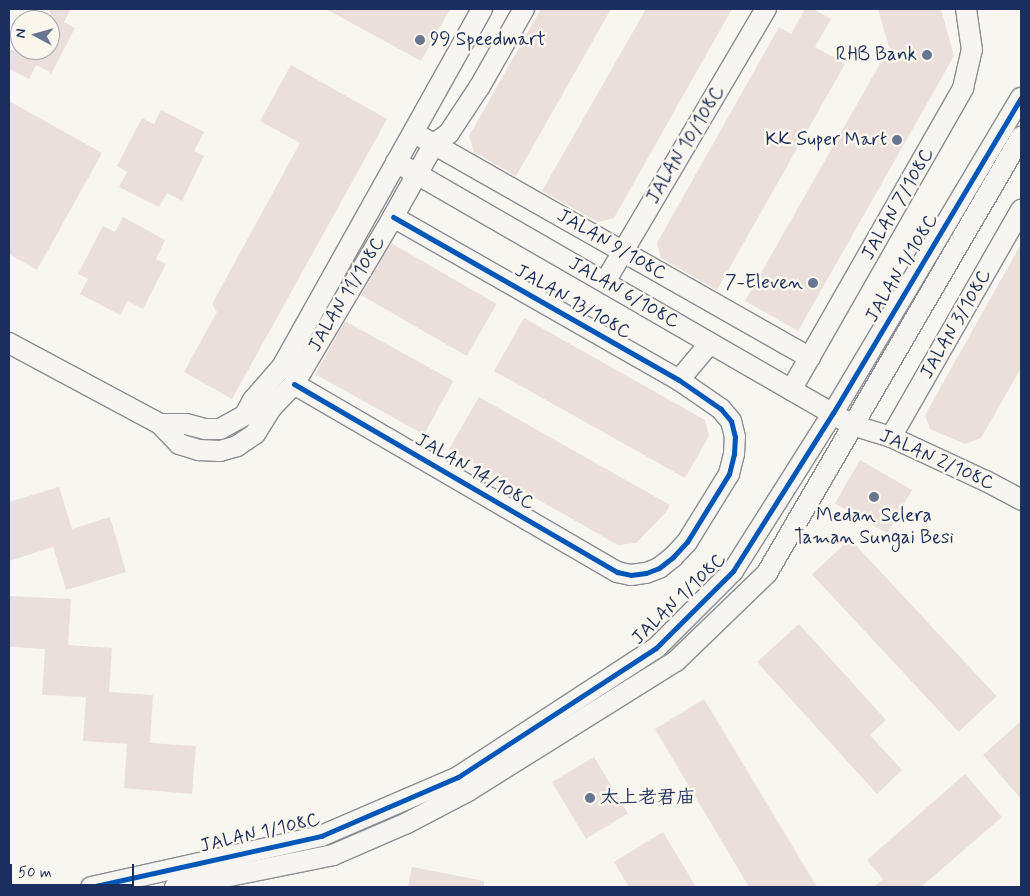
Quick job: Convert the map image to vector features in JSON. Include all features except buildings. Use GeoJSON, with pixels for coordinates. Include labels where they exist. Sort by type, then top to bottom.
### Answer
{"type":"FeatureCollection","features":[{"type":"Feature","properties":{"kind":"street","name":"JALAN 11/108C"},"geometry":{"type":"LineString","coordinates":[[160,424],[186,424],[204,429],[220,429],[245,415],[253,400],[282,366],[482,9]]}},
{"type":"Feature","properties":{"kind":"street","name":"JALAN 11/108C"},"geometry":{"type":"LineString","coordinates":[[9,343],[160,424],[179,444],[199,450],[220,451],[237,446],[255,434],[271,408],[294,384],[394,217],[434,144],[449,133],[480,86],[524,9]]}},
{"type":"Feature","properties":{"kind":"street","name":"JALAN 10/108C"},"geometry":{"type":"LineString","coordinates":[[605,282],[766,9]]}},
{"type":"Feature","properties":{"kind":"street","name":"JALAN 7/108C"},"geometry":{"type":"LineString","coordinates":[[791,390],[963,88],[972,50],[966,9]]}},
{"type":"Feature","properties":{"kind":"street","name":"JALAN 1/108C"},"geometry":{"type":"LineString","coordinates":[[91,887],[322,836],[458,777],[656,648],[733,571],[833,413],[1021,98]]}},
{"type":"Feature","properties":{"kind":"street","name":"JALAN 9/108C"},"geometry":{"type":"LineString","coordinates":[[413,132],[810,358]]}},
{"type":"Feature","properties":{"kind":"street","name":"JALAN 1/108C"},"geometry":{"type":"LineString","coordinates":[[175,887],[333,855],[407,823],[468,791],[676,661],[767,573],[1021,136]]}},
{"type":"Feature","properties":{"kind":"street","name":"JALAN 6/108C"},"geometry":{"type":"LineString","coordinates":[[396,162],[852,424]]}},
{"type":"Feature","properties":{"kind":"street","name":"JALAN 3/108C"},"geometry":{"type":"LineString","coordinates":[[891,437],[1021,210]]}},
{"type":"Feature","properties":{"kind":"street","name":"JALAN 13/108C"},"geometry":{"type":"LineString","coordinates":[[394,217],[679,380],[721,409],[731,421],[735,445],[729,474],[687,542],[659,568],[646,573]]}},
{"type":"Feature","properties":{"kind":"street"},"geometry":{"type":"LineString","coordinates":[[679,380],[710,343]]}},
{"type":"Feature","properties":{"kind":"street","name":"JALAN 14/108C"},"geometry":{"type":"LineString","coordinates":[[294,384],[617,572],[631,575],[646,573]]}},
{"type":"Feature","properties":{"kind":"street","name":"JALAN 2/108C"},"geometry":{"type":"LineString","coordinates":[[852,424],[891,437],[986,481],[1021,500]]}},
{"type":"Feature","properties":{"kind":"cycle path"},"geometry":{"type":"LineString","coordinates":[[91,887],[321,836],[458,777],[656,648],[733,571],[833,413],[1021,98]]}},
{"type":"Feature","properties":{"kind":"cycle path"},"geometry":{"type":"LineString","coordinates":[[294,384],[617,572],[631,575],[646,573],[659,568],[673,557],[687,542],[729,474],[734,454],[735,437],[731,421],[721,409],[679,380],[393,217]]}},
{"type":"Feature","properties":{"kind":"place","name":"99 Speedmart"},"geometry":{"type":"Point","coordinates":[420,40]}},
{"type":"Feature","properties":{"kind":"place","name":"RHB Bank"},"geometry":{"type":"Point","coordinates":[927,55]}},
{"type":"Feature","properties":{"kind":"place","name":"KK Super Mart"},"geometry":{"type":"Point","coordinates":[897,140]}},
{"type":"Feature","properties":{"kind":"place","name":"7-Eleven"},"geometry":{"type":"Point","coordinates":[813,283]}},
{"type":"Feature","properties":{"kind":"place","name":"Medan Selera Taman Sungai Besi"},"geometry":{"type":"Point","coordinates":[874,497]}},
{"type":"Feature","properties":{"kind":"place","name":"太上老君庙"},"geometry":{"type":"Point","coordinates":[590,798]}}]}
